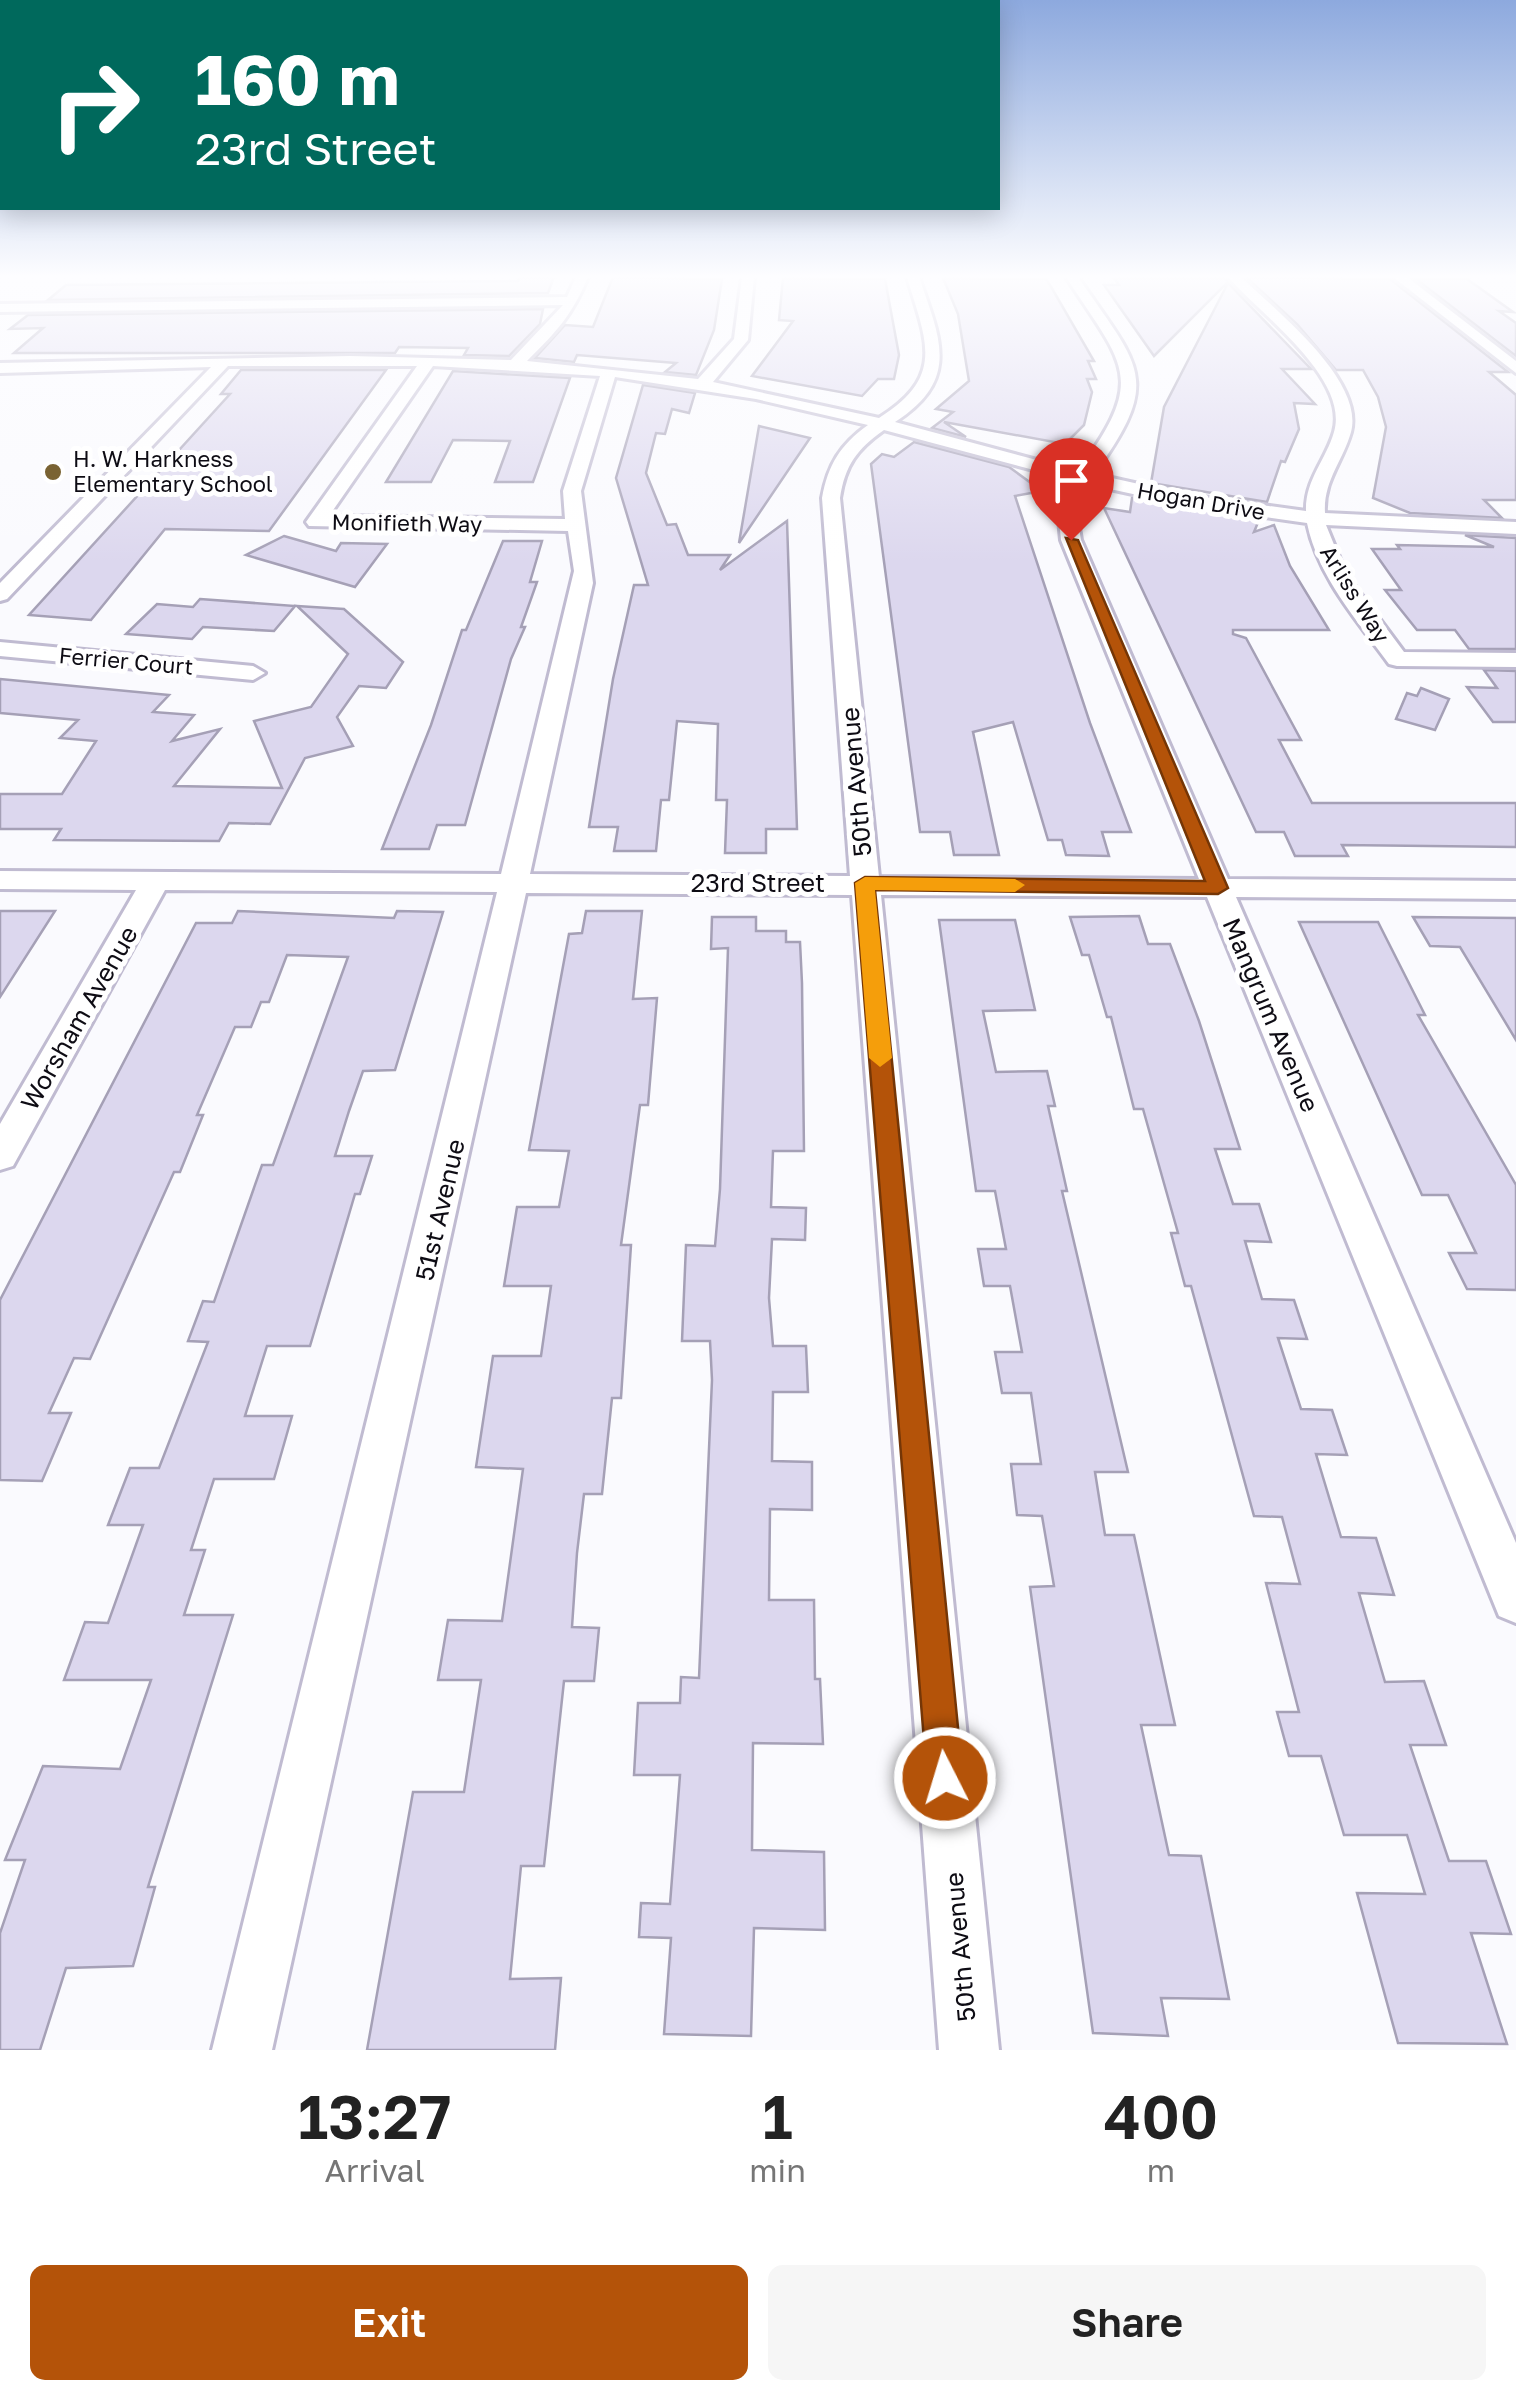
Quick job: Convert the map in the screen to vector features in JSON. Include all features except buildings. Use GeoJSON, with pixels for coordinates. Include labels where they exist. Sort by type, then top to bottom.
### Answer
{"type":"FeatureCollection","features":[{"type":"Feature","properties":{"kind":"street"},"geometry":{"type":"LineString","coordinates":[[2,590],[214,373]]}},
{"type":"Feature","properties":{"kind":"street","name":"Monifieth Way"},"geometry":{"type":"LineString","coordinates":[[420,373],[316,522],[576,525]]}},
{"type":"Feature","properties":{"kind":"street","name":"51st Avenue"},"geometry":{"type":"LineString","coordinates":[[242,2050],[518,881],[584,583],[584,546],[576,525],[572,491],[608,373]]}},
{"type":"Feature","properties":{"kind":"street","name":"Hogan Drive"},"geometry":{"type":"LineString","coordinates":[[621,373],[702,384],[1194,501],[1316,519],[1516,528]]}},
{"type":"Feature","properties":{"kind":"street"},"geometry":{"type":"LineString","coordinates":[[702,384],[712,373]]}},
{"type":"Feature","properties":{"kind":"street","name":"50th Avenue"},"geometry":{"type":"LineString","coordinates":[[931,373],[915,397],[838,461],[831,484],[969,2050]]}},
{"type":"Feature","properties":{"kind":"street","name":"Mangrum Avenue"},"geometry":{"type":"LineString","coordinates":[[1127,373],[1124,412],[1082,477],[1067,509],[1071,540],[1516,1599]]}},
{"type":"Feature","properties":{"kind":"street","name":"Arliss Way"},"geometry":{"type":"LineString","coordinates":[[1326,373],[1343,403],[1344,432],[1322,474],[1316,519],[1334,569],[1398,659],[1516,660]]}},
{"type":"Feature","properties":{"kind":"street","name":"Ferrier Court"},"geometry":{"type":"LineString","coordinates":[[0,649],[252,673]]}},
{"type":"Feature","properties":{"kind":"street","name":"23rd Street"},"geometry":{"type":"LineString","coordinates":[[0,880],[1516,890]]}},
{"type":"Feature","properties":{"kind":"street","name":"Worsham Avenue"},"geometry":{"type":"LineString","coordinates":[[0,1156],[157,880]]}},
{"type":"Feature","properties":{"kind":"slow traffic"},"geometry":{"type":"LineString","coordinates":[[880,1058],[865,883],[1015,885]]}},
{"type":"Feature","properties":{"kind":"place","name":"H. W. Harkness Elementary School"},"geometry":{"type":"Point","coordinates":[53,472]}},
{"type":"Feature","properties":{"kind":"route"},"geometry":{"type":"LineString","coordinates":[[945,1778],[865,883],[1218,888],[1071,540]]}}]}
